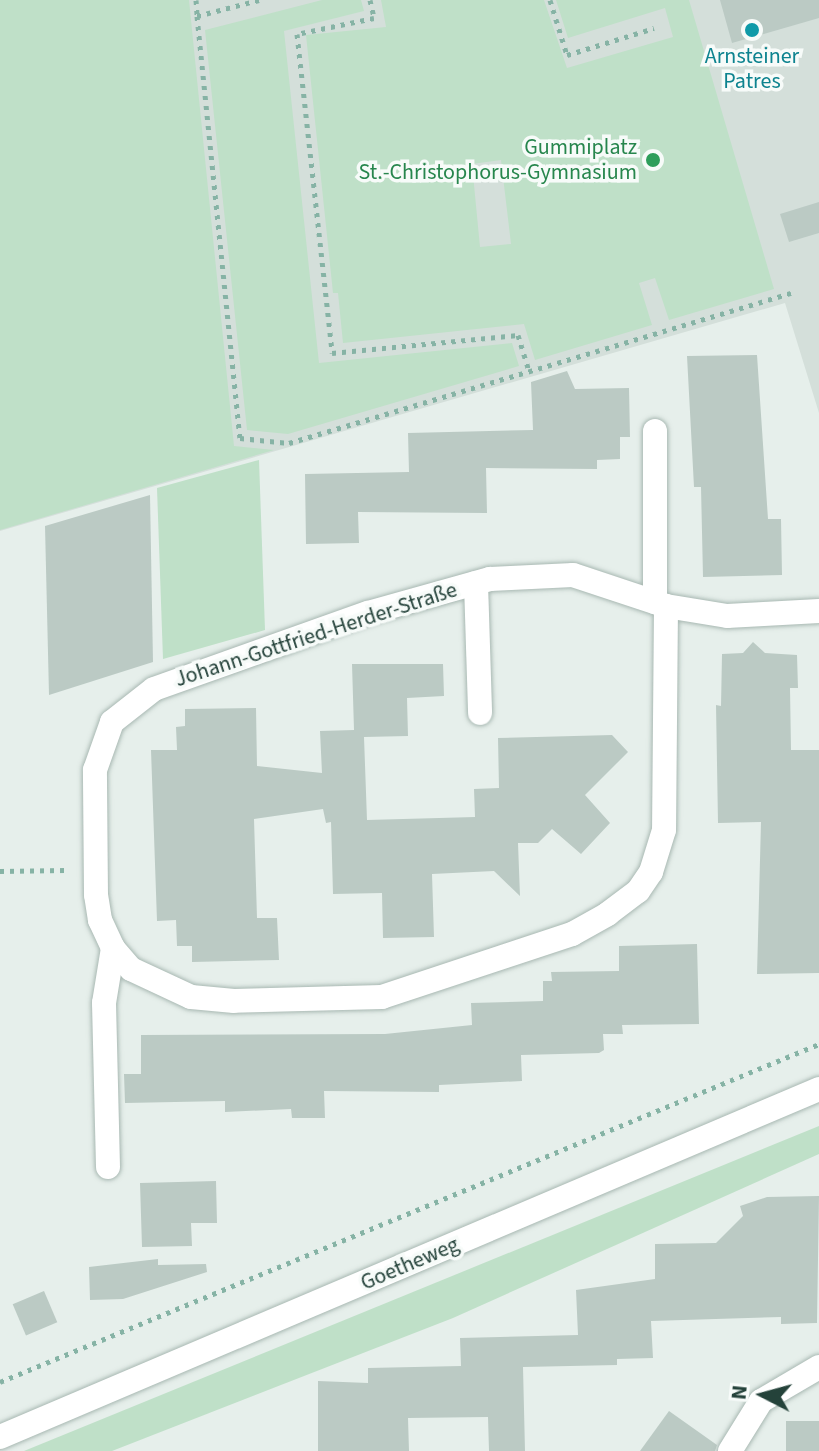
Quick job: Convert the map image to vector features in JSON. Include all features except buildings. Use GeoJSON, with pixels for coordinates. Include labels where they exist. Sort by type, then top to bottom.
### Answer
{"type":"FeatureCollection","features":[{"type":"Feature","properties":{"kind":"street","name":"Johann-Gottfried-Herder-Straße"},"geometry":{"type":"LineString","coordinates":[[655,431],[661,604],[664,830],[651,872],[638,891],[608,914],[572,934],[382,997],[234,1001],[191,997],[131,969],[113,948],[100,920],[95,869],[95,770],[112,722],[128,706],[195,672],[476,583],[573,575],[661,604],[727,616],[819,611]]}},
{"type":"Feature","properties":{"kind":"street","name":"Johann-Gottfried-Herder-Straße"},"geometry":{"type":"LineString","coordinates":[[476,583],[480,713]]}},
{"type":"Feature","properties":{"kind":"street","name":"Johann-Gottfried-Herder-Straße"},"geometry":{"type":"LineString","coordinates":[[108,1167],[104,1003],[113,948]]}},
{"type":"Feature","properties":{"kind":"street","name":"Goetheweg"},"geometry":{"type":"LineString","coordinates":[[0,1437],[819,1089]]}},
{"type":"Feature","properties":{"kind":"street"},"geometry":{"type":"LineString","coordinates":[[730,1451],[761,1401],[819,1367]]}},
{"type":"Feature","properties":{"kind":"path"},"geometry":{"type":"LineString","coordinates":[[196,0],[240,438],[289,443],[791,293]]}},
{"type":"Feature","properties":{"kind":"path"},"geometry":{"type":"LineString","coordinates":[[197,16],[259,0]]}},
{"type":"Feature","properties":{"kind":"path"},"geometry":{"type":"LineString","coordinates":[[370,0],[374,18],[297,34],[332,353],[518,335],[529,371]]}},
{"type":"Feature","properties":{"kind":"path"},"geometry":{"type":"LineString","coordinates":[[550,0],[567,55],[654,28]]}},
{"type":"Feature","properties":{"kind":"path"},"geometry":{"type":"LineString","coordinates":[[0,871],[95,869]]}},
{"type":"Feature","properties":{"kind":"path"},"geometry":{"type":"LineString","coordinates":[[0,1382],[819,1044]]}},
{"type":"Feature","properties":{"kind":"shaded area"},"geometry":{"type":"Polygon","coordinates":[[[0,0],[819,0],[819,413],[785,303],[0,531],[0,0]]]}},
{"type":"Feature","properties":{"kind":"green space"},"geometry":{"type":"Polygon","coordinates":[[[0,0],[189,0],[234,446],[274,450],[0,530],[0,0]]]}},
{"type":"Feature","properties":{"kind":"green space"},"geometry":{"type":"Polygon","coordinates":[[[322,0],[361,0],[364,11],[284,31],[319,363],[512,343],[519,366],[288,434],[247,430],[205,30],[322,0]]]}},
{"type":"Feature","properties":{"kind":"green space"},"geometry":{"type":"Polygon","coordinates":[[[381,0],[544,0],[567,68],[673,37],[665,8],[568,38],[556,0],[689,0],[774,289],[669,320],[655,278],[639,283],[652,325],[535,360],[524,324],[343,343],[338,293],[333,293],[306,35],[386,27],[381,0]],[[501,160],[472,164],[480,247],[511,244],[501,160]]]}},
{"type":"Feature","properties":{"kind":"green space"},"geometry":{"type":"Polygon","coordinates":[[[259,460],[265,630],[163,659],[157,488],[259,460]]]}},
{"type":"Feature","properties":{"kind":"green space"},"geometry":{"type":"Polygon","coordinates":[[[819,1126],[819,1154],[453,1318],[112,1451],[24,1451],[819,1126]]]}},
{"type":"Feature","properties":{"kind":"place","name":"Arnsteiner Patres"},"geometry":{"type":"Point","coordinates":[752,30]}},
{"type":"Feature","properties":{"kind":"place","name":"Gummiplatz St.-Christophorus-Gymnasium"},"geometry":{"type":"Point","coordinates":[653,160]}}]}
